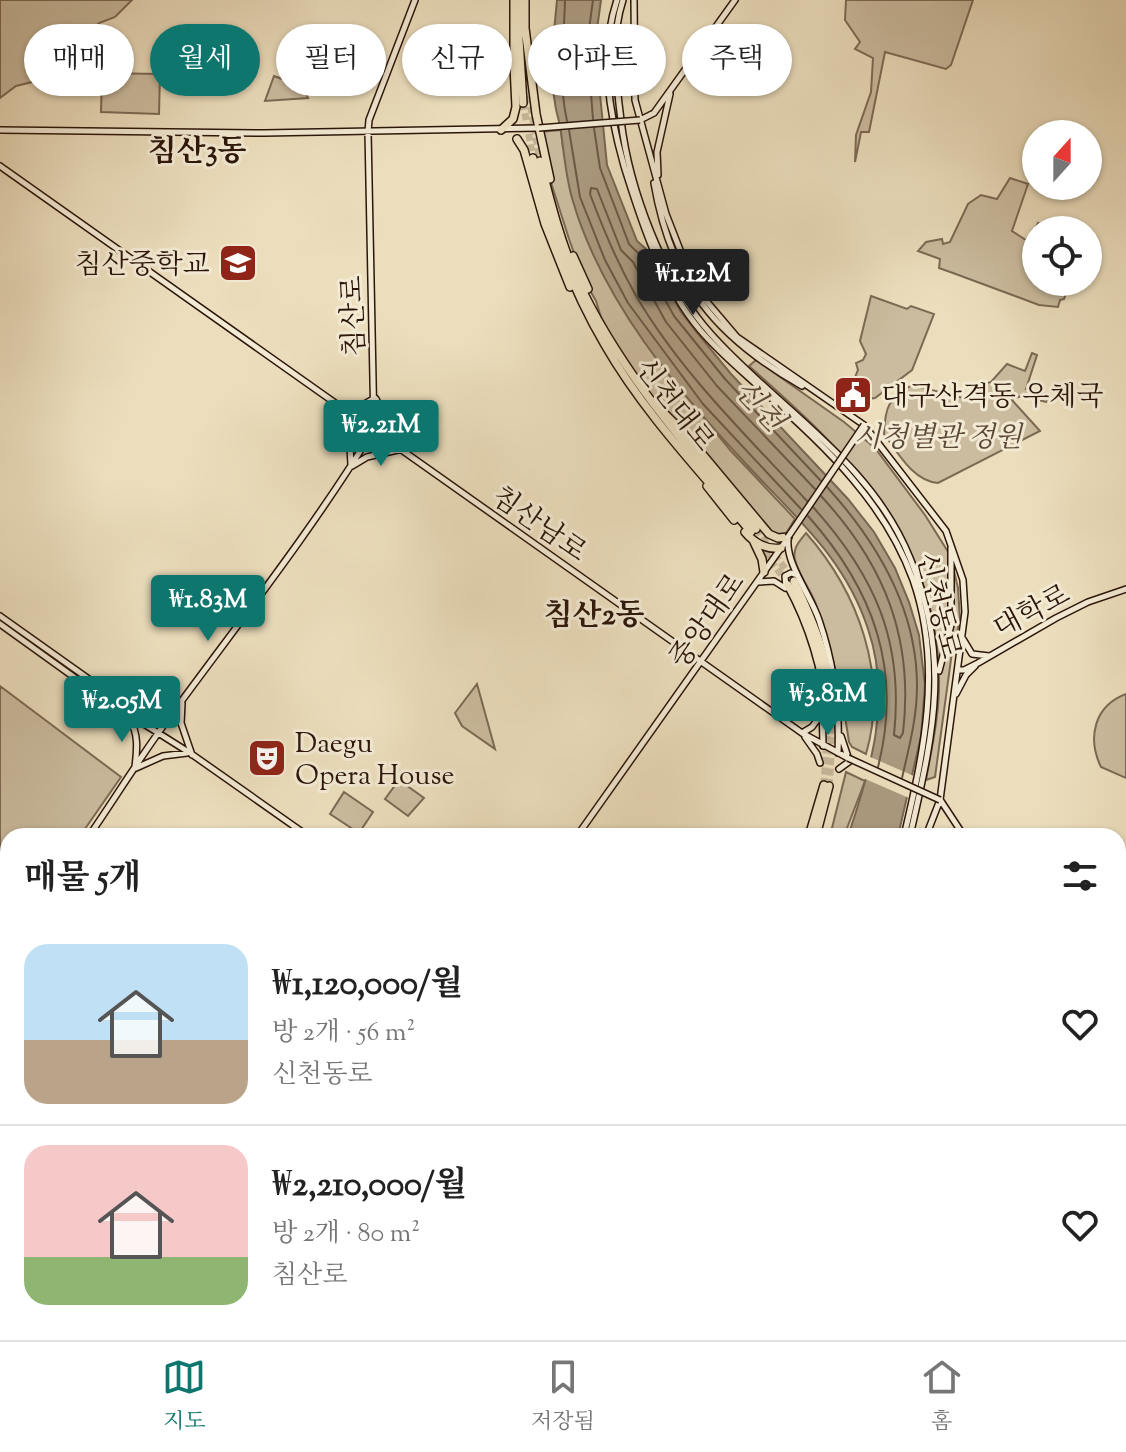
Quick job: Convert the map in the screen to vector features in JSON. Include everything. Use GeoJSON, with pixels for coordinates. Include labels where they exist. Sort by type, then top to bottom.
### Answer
{"type":"FeatureCollection","features":[{"type":"Feature","properties":{"kind":"highway"},"geometry":{"type":"LineString","coordinates":[[501,130],[515,117],[526,100],[525,28],[520,0]]}},
{"type":"Feature","properties":{"kind":"highway"},"geometry":{"type":"LineString","coordinates":[[520,0],[519,39],[526,100],[539,128],[567,240],[606,341]]}},
{"type":"Feature","properties":{"kind":"highway"},"geometry":{"type":"LineString","coordinates":[[517,139],[525,153],[559,262],[591,327],[606,341]]}},
{"type":"Feature","properties":{"kind":"highway"},"geometry":{"type":"LineString","coordinates":[[525,153],[535,147],[543,150]]}},
{"type":"Feature","properties":{"kind":"highway","name":"신천대로"},"geometry":{"type":"LineString","coordinates":[[537,159],[576,277],[606,341],[640,397],[716,500],[753,535]]}},
{"type":"Feature","properties":{"kind":"highway","name":"신천대로"},"geometry":{"type":"LineString","coordinates":[[606,341],[753,535]]}},
{"type":"Feature","properties":{"kind":"highway"},"geometry":{"type":"LineString","coordinates":[[650,401],[668,416],[773,537],[788,537]]}},
{"type":"Feature","properties":{"kind":"highway"},"geometry":{"type":"LineString","coordinates":[[753,535],[761,540],[765,537],[765,527]]}},
{"type":"Feature","properties":{"kind":"highway"},"geometry":{"type":"LineString","coordinates":[[753,535],[774,549],[781,548]]}},
{"type":"Feature","properties":{"kind":"highway"},"geometry":{"type":"LineString","coordinates":[[753,535],[764,572]]}},
{"type":"Feature","properties":{"kind":"highway"},"geometry":{"type":"LineString","coordinates":[[792,583],[810,628],[831,715]]}},
{"type":"Feature","properties":{"kind":"highway"},"geometry":{"type":"LineString","coordinates":[[812,828],[826,785],[818,828]]}},
{"type":"Feature","properties":{"kind":"main road","name":"침산로"},"geometry":{"type":"LineString","coordinates":[[374,429],[369,120],[415,0]]}},
{"type":"Feature","properties":{"kind":"main road","name":"신천동로"},"geometry":{"type":"LineString","coordinates":[[617,0],[608,45],[614,131],[664,275],[701,331],[835,458],[880,512],[913,582],[934,672]]}},
{"type":"Feature","properties":{"kind":"main road","name":"신천동로"},"geometry":{"type":"LineString","coordinates":[[618,24],[623,0]]}},
{"type":"Feature","properties":{"kind":"main road"},"geometry":{"type":"LineString","coordinates":[[634,0],[634,24]]}},
{"type":"Feature","properties":{"kind":"main road"},"geometry":{"type":"LineString","coordinates":[[0,130],[264,133],[501,130],[640,120],[654,113],[735,0]]}},
{"type":"Feature","properties":{"kind":"main road"},"geometry":{"type":"LineString","coordinates":[[658,185],[657,152],[671,89]]}},
{"type":"Feature","properties":{"kind":"main road","name":"신천동로"},"geometry":{"type":"LineString","coordinates":[[618,96],[626,153],[657,248],[687,303],[710,333],[835,450],[879,501],[916,572],[931,628],[934,672],[932,738],[909,828]]}},
{"type":"Feature","properties":{"kind":"main road"},"geometry":{"type":"LineString","coordinates":[[636,96],[650,158],[682,259],[703,297],[737,337],[864,425],[882,444],[951,542],[963,580],[965,612],[940,800],[929,828]]}},
{"type":"Feature","properties":{"kind":"main road"},"geometry":{"type":"LineString","coordinates":[[650,158],[660,216],[673,255],[691,289],[715,322],[745,349],[835,404]]}},
{"type":"Feature","properties":{"kind":"main road","name":"침산남로"},"geometry":{"type":"LineString","coordinates":[[0,166],[802,733],[850,760],[940,800]]}},
{"type":"Feature","properties":{"kind":"main road"},"geometry":{"type":"LineString","coordinates":[[375,398],[402,449],[367,457],[351,466],[348,410],[375,398]]}},
{"type":"Feature","properties":{"kind":"main road","name":"중앙대로"},"geometry":{"type":"LineString","coordinates":[[583,828],[757,583],[864,425]]}},
{"type":"Feature","properties":{"kind":"main road"},"geometry":{"type":"LineString","coordinates":[[94,828],[158,734],[263,593],[374,429]]}},
{"type":"Feature","properties":{"kind":"main road"},"geometry":{"type":"LineString","coordinates":[[788,537],[792,583]]}},
{"type":"Feature","properties":{"kind":"main road"},"geometry":{"type":"LineString","coordinates":[[934,672],[946,650],[951,625],[951,542]]}},
{"type":"Feature","properties":{"kind":"main road"},"geometry":{"type":"LineString","coordinates":[[757,583],[792,583],[813,602],[834,672],[831,715],[823,746]]}},
{"type":"Feature","properties":{"kind":"main road","name":"대학로"},"geometry":{"type":"LineString","coordinates":[[958,670],[978,663],[1066,613],[1126,589]]}},
{"type":"Feature","properties":{"kind":"main road"},"geometry":{"type":"LineString","coordinates":[[0,616],[131,709],[144,724]]}},
{"type":"Feature","properties":{"kind":"main road"},"geometry":{"type":"LineString","coordinates":[[0,624],[125,715],[191,754],[297,828]]}},
{"type":"Feature","properties":{"kind":"main road"},"geometry":{"type":"LineString","coordinates":[[962,636],[972,654],[990,656]]}},
{"type":"Feature","properties":{"kind":"main road"},"geometry":{"type":"LineString","coordinates":[[954,698],[966,675],[978,663]]}},
{"type":"Feature","properties":{"kind":"main road"},"geometry":{"type":"LineString","coordinates":[[131,709],[152,711],[182,702]]}},
{"type":"Feature","properties":{"kind":"main road"},"geometry":{"type":"LineString","coordinates":[[182,702],[181,723],[191,754]]}},
{"type":"Feature","properties":{"kind":"main road"},"geometry":{"type":"LineString","coordinates":[[125,715],[132,724],[137,743],[135,768]]}},
{"type":"Feature","properties":{"kind":"main road"},"geometry":{"type":"LineString","coordinates":[[820,763],[802,733],[831,715]]}},
{"type":"Feature","properties":{"kind":"main road"},"geometry":{"type":"LineString","coordinates":[[831,715],[850,760],[839,769]]}},
{"type":"Feature","properties":{"kind":"main road"},"geometry":{"type":"LineString","coordinates":[[838,753],[840,734]]}},
{"type":"Feature","properties":{"kind":"main road"},"geometry":{"type":"LineString","coordinates":[[135,768],[163,756],[191,754]]}},
{"type":"Feature","properties":{"kind":"main road"},"geometry":{"type":"LineString","coordinates":[[940,800],[959,828]]}},
{"type":"Feature","properties":{"kind":"green space"},"geometry":{"type":"Polygon","coordinates":[[[0,0],[132,0],[115,17],[98,24],[24,24],[24,84],[0,98],[0,0]]]}},
{"type":"Feature","properties":{"kind":"green space"},"geometry":{"type":"Polygon","coordinates":[[[846,0],[973,0],[951,65],[946,69],[885,52],[869,132],[861,132],[855,162],[856,135],[871,92],[873,58],[855,49],[860,42],[845,20],[846,0]]]}},
{"type":"Feature","properties":{"kind":"green space"},"geometry":{"type":"Polygon","coordinates":[[[134,74],[150,74],[150,96],[159,96],[159,114],[101,112],[101,96],[134,96],[134,74]]]}},
{"type":"Feature","properties":{"kind":"green space"},"geometry":{"type":"Polygon","coordinates":[[[274,76],[276,96],[308,98],[265,101],[274,76]]]}},
{"type":"Feature","properties":{"kind":"green space"},"geometry":{"type":"Polygon","coordinates":[[[561,130],[563,148],[698,411],[795,519],[785,535],[769,534],[767,526],[698,458],[645,392],[604,327],[596,301],[583,278],[548,173],[540,132],[561,130]]]}},
{"type":"Feature","properties":{"kind":"green space"},"geometry":{"type":"Polygon","coordinates":[[[1010,178],[1022,182],[1023,200],[1012,231],[1022,237],[1022,296],[1065,296],[1058,307],[1039,305],[939,268],[940,259],[918,251],[926,242],[942,239],[943,244],[950,242],[968,204],[981,195],[997,199],[1010,178]]]}},
{"type":"Feature","properties":{"kind":"green space"},"geometry":{"type":"Polygon","coordinates":[[[871,296],[907,309],[911,306],[934,314],[912,370],[875,398],[854,401],[862,388],[853,382],[858,370],[856,363],[863,360],[866,354],[860,341],[871,296]]]}},
{"type":"Feature","properties":{"kind":"green space","name":"시청별관 정원"},"geometry":{"type":"Polygon","coordinates":[[[1032,353],[1037,355],[1026,389],[1047,394],[1049,400],[1046,402],[1022,396],[1011,399],[1040,431],[938,483],[914,472],[884,434],[889,405],[912,385],[963,398],[977,387],[991,382],[1007,364],[1025,371],[1032,353]]]}},
{"type":"Feature","properties":{"kind":"green space"},"geometry":{"type":"Polygon","coordinates":[[[756,360],[844,422],[875,448],[925,515],[950,555],[958,588],[960,620],[952,652],[935,777],[926,780],[939,690],[934,626],[922,581],[904,539],[880,501],[852,466],[749,366],[756,360]]]}},
{"type":"Feature","properties":{"kind":"green space"},"geometry":{"type":"Polygon","coordinates":[[[806,533],[841,581],[864,636],[874,694],[866,754],[849,742],[827,638],[816,604],[795,560],[796,548],[806,533]]]}},
{"type":"Feature","properties":{"kind":"green space"},"geometry":{"type":"Polygon","coordinates":[[[477,684],[495,749],[462,726],[455,713],[477,684]]]}},
{"type":"Feature","properties":{"kind":"green space"},"geometry":{"type":"Polygon","coordinates":[[[0,686],[121,777],[86,828],[0,828],[0,686]]]}},
{"type":"Feature","properties":{"kind":"green space"},"geometry":{"type":"Polygon","coordinates":[[[1126,694],[1126,778],[1101,767],[1094,734],[1100,715],[1107,706],[1126,694]]]}},
{"type":"Feature","properties":{"kind":"green space"},"geometry":{"type":"Polygon","coordinates":[[[846,772],[865,781],[847,828],[832,828],[846,772]]]}},
{"type":"Feature","properties":{"kind":"green space"},"geometry":{"type":"Polygon","coordinates":[[[399,780],[424,798],[408,816],[385,799],[399,780]]]}},
{"type":"Feature","properties":{"kind":"green space"},"geometry":{"type":"Polygon","coordinates":[[[344,792],[373,812],[362,828],[351,828],[330,814],[344,792]]]}},
{"type":"Feature","properties":{"kind":"water","name":"신천"},"geometry":{"type":"Polygon","coordinates":[[[557,0],[601,0],[598,24],[555,24],[557,0]]]}},
{"type":"Feature","properties":{"kind":"water","name":"신천"},"geometry":{"type":"Polygon","coordinates":[[[554,96],[600,96],[607,165],[637,241],[647,250],[681,312],[731,374],[848,499],[874,532],[895,568],[919,635],[925,685],[921,736],[900,828],[851,828],[871,760],[878,708],[875,655],[858,604],[833,560],[694,406],[621,307],[585,236],[570,190],[554,96]]]}},
{"type":"Feature","properties":{"kind":"pier"},"geometry":{"type":"Polygon","coordinates":[[[868,756],[914,776],[909,798],[863,778],[868,756]]]}},
{"type":"Feature","properties":{"kind":"tunnel"},"geometry":{"type":"LineString","coordinates":[[529,96],[540,161]]}},
{"type":"Feature","properties":{"kind":"tunnel"},"geometry":{"type":"LineString","coordinates":[[523,103],[533,158]]}},
{"type":"Feature","properties":{"kind":"tunnel"},"geometry":{"type":"LineString","coordinates":[[756,529],[794,581]]}},
{"type":"Feature","properties":{"kind":"tunnel"},"geometry":{"type":"LineString","coordinates":[[758,544],[787,582]]}},
{"type":"Feature","properties":{"kind":"tunnel"},"geometry":{"type":"LineString","coordinates":[[829,786],[834,716]]}},
{"type":"Feature","properties":{"kind":"tunnel"},"geometry":{"type":"LineString","coordinates":[[824,785],[828,718]]}},
{"type":"Feature","properties":{"kind":"place","name":"침산중학교"},"geometry":{"type":"Point","coordinates":[238,263]}},
{"type":"Feature","properties":{"kind":"place","name":"대구산격동 우체국"},"geometry":{"type":"Point","coordinates":[853,395]}},
{"type":"Feature","properties":{"kind":"place","name":"Daegu Opera House"},"geometry":{"type":"Point","coordinates":[267,758]}},
{"type":"Feature","properties":{"kind":"district","name":"침산3동"},"geometry":{"type":"Point","coordinates":[197,150]}},
{"type":"Feature","properties":{"kind":"district","name":"침산2동"},"geometry":{"type":"Point","coordinates":[594,614]}}]}
